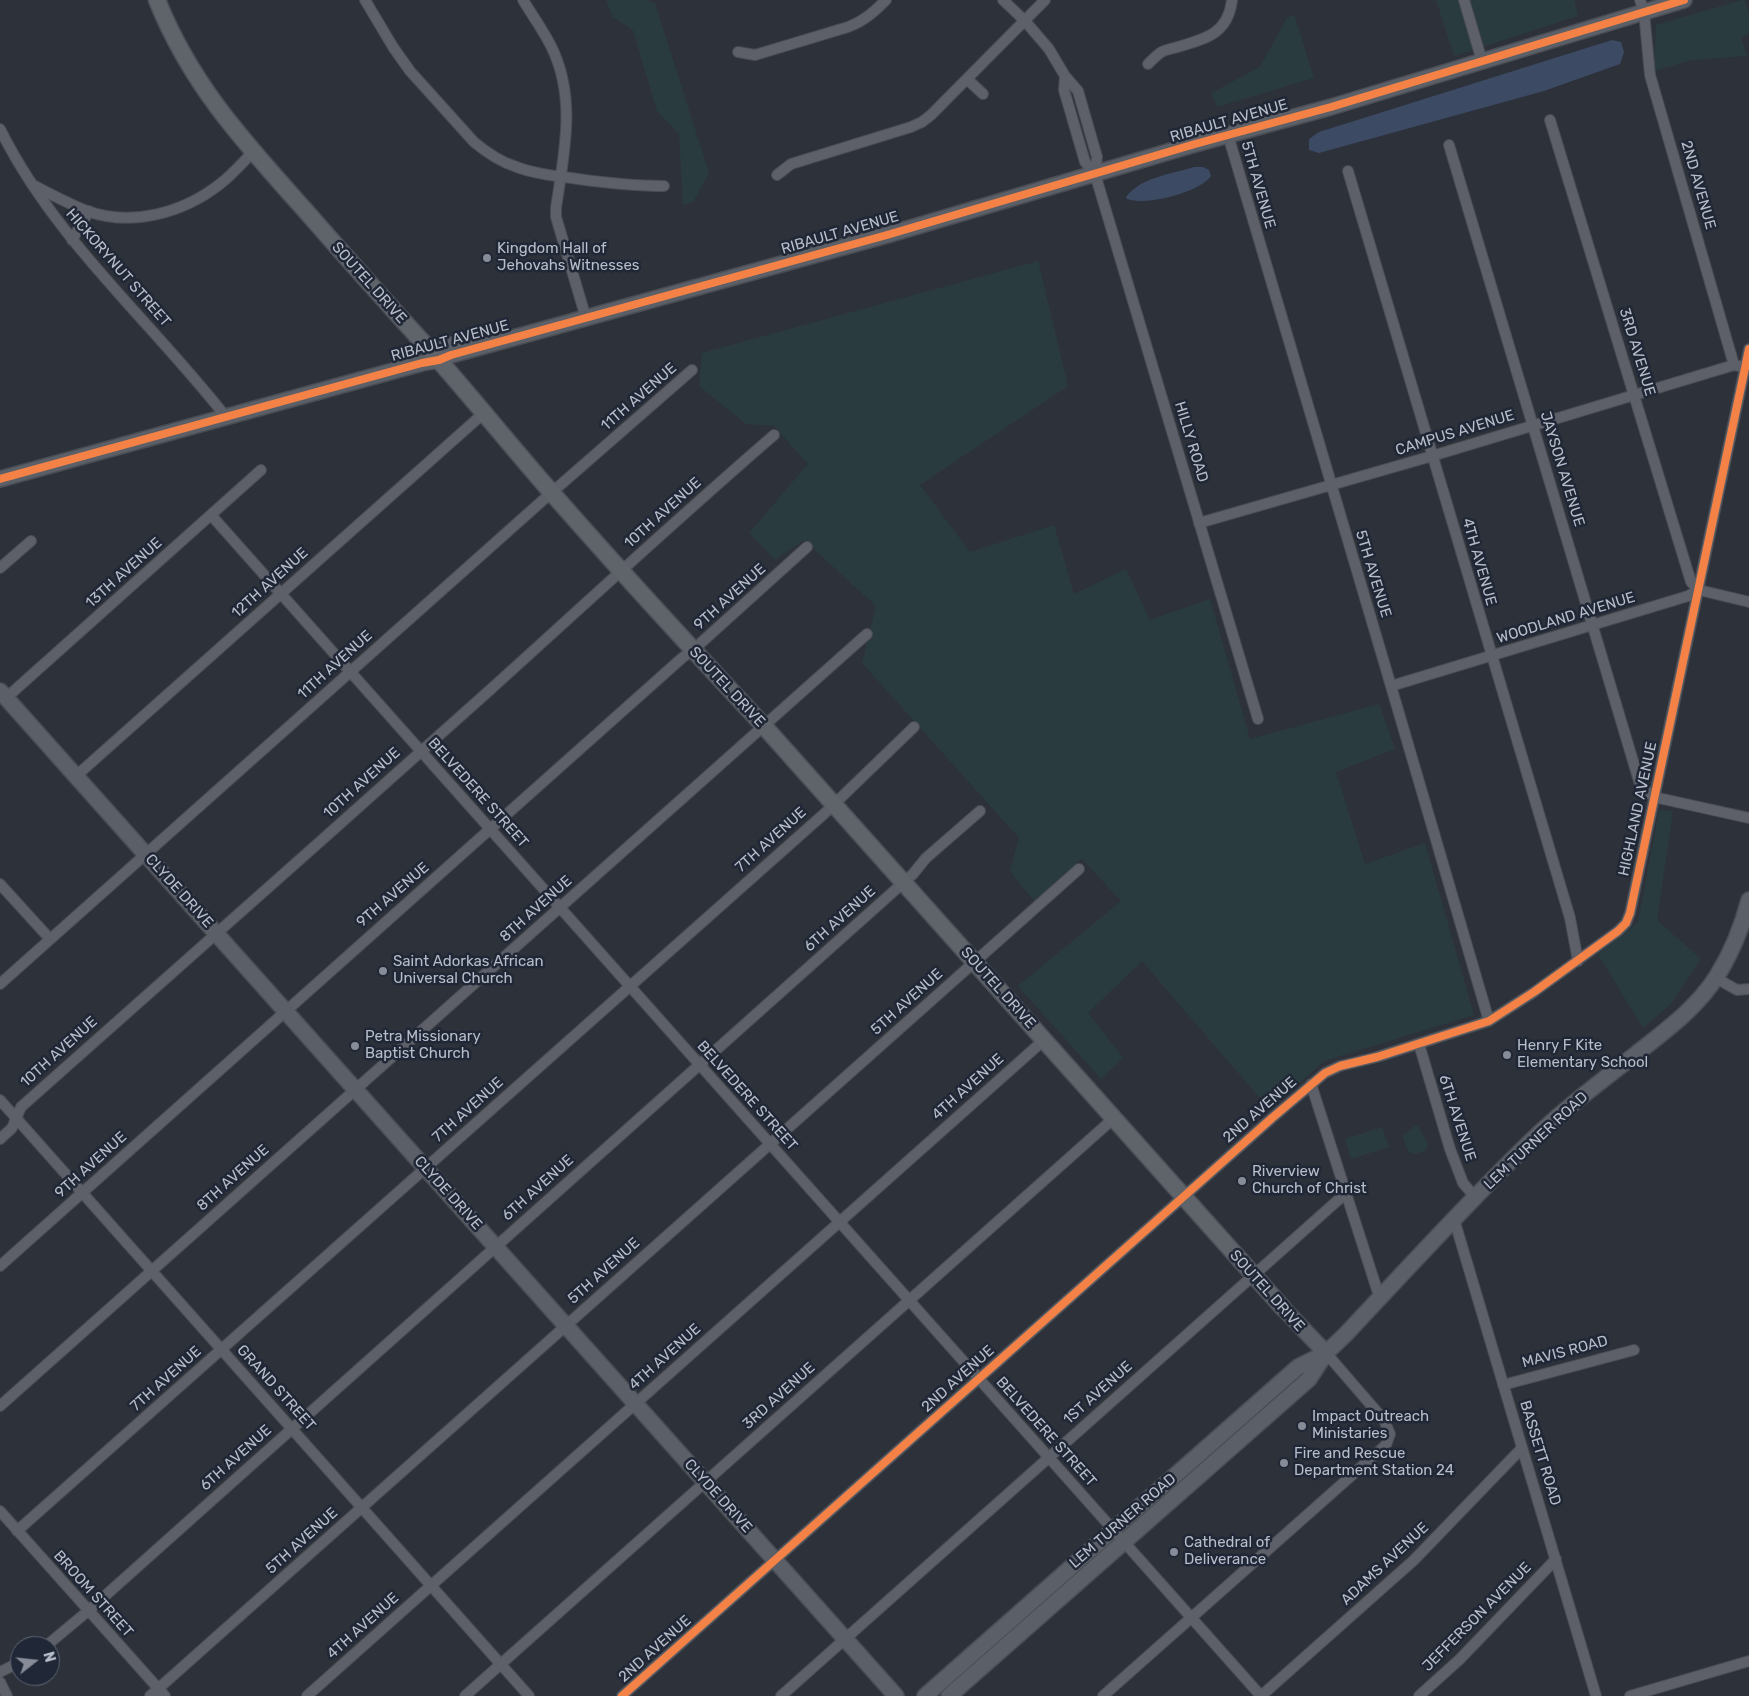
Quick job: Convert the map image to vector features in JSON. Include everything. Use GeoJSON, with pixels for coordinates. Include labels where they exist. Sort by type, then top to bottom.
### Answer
{"type":"FeatureCollection","features":[{"type":"Feature","properties":{"kind":"main road","name":"SOUTEL DRIVE"},"geometry":{"type":"LineString","coordinates":[[157,0],[165,20],[195,76],[253,152],[485,412],[552,493],[693,650],[764,725],[1283,1308]]}},
{"type":"Feature","properties":{"kind":"street"},"geometry":{"type":"LineString","coordinates":[[365,0],[387,38],[410,71],[474,142],[497,158],[514,166],[560,177],[629,186],[664,186]]}},
{"type":"Feature","properties":{"kind":"street"},"geometry":{"type":"LineString","coordinates":[[523,0],[551,47],[564,84],[567,104],[567,129],[556,217],[586,318]]}},
{"type":"Feature","properties":{"kind":"street"},"geometry":{"type":"LineString","coordinates":[[738,52],[755,54],[848,27],[860,22],[886,0]]}},
{"type":"Feature","properties":{"kind":"street","name":"HILLY ROAD"},"geometry":{"type":"LineString","coordinates":[[1003,0],[1049,49],[1065,76],[1078,91],[1097,157],[1095,174],[1258,719]]}},
{"type":"Feature","properties":{"kind":"street"},"geometry":{"type":"LineString","coordinates":[[777,175],[790,164],[922,122],[1025,22],[1045,0]]}},
{"type":"Feature","properties":{"kind":"street"},"geometry":{"type":"LineString","coordinates":[[1148,64],[1160,52],[1207,38],[1216,32],[1224,25],[1232,0]]}},
{"type":"Feature","properties":{"kind":"street"},"geometry":{"type":"LineString","coordinates":[[1464,0],[1482,61]]}},
{"type":"Feature","properties":{"kind":"street","name":"RIBAULT AVENUE"},"geometry":{"type":"LineString","coordinates":[[0,479],[422,363],[439,360],[887,235],[1228,135],[1331,107],[1482,61],[1642,6],[1684,0]]}},
{"type":"Feature","properties":{"kind":"street","name":"2ND AVENUE"},"geometry":{"type":"LineString","coordinates":[[1642,6],[1650,75],[1734,365]]}},
{"type":"Feature","properties":{"kind":"street"},"geometry":{"type":"LineString","coordinates":[[967,79],[983,94]]}},
{"type":"Feature","properties":{"kind":"street","name":"3RD AVENUE"},"geometry":{"type":"LineString","coordinates":[[1550,120],[1691,582],[1699,590]]}},
{"type":"Feature","properties":{"kind":"street","name":"HICKORYNUT STREET"},"geometry":{"type":"LineString","coordinates":[[0,128],[46,206],[72,240],[226,417]]}},
{"type":"Feature","properties":{"kind":"street","name":"5TH AVENUE"},"geometry":{"type":"LineString","coordinates":[[1228,135],[1392,686],[1489,1021]]}},
{"type":"Feature","properties":{"kind":"street","name":"JAYSON AVENUE"},"geometry":{"type":"LineString","coordinates":[[1449,144],[1639,781],[1643,788],[1654,797]]}},
{"type":"Feature","properties":{"kind":"street"},"geometry":{"type":"LineString","coordinates":[[34,186],[88,212],[118,217],[160,214],[184,206],[203,196],[221,183],[253,152]]}},
{"type":"Feature","properties":{"kind":"street","name":"4TH AVENUE"},"geometry":{"type":"LineString","coordinates":[[1348,171],[1570,918],[1578,961]]}},
{"type":"Feature","properties":{"kind":"street"},"geometry":{"type":"LineString","coordinates":[[72,240],[88,212]]}},
{"type":"Feature","properties":{"kind":"street"},"geometry":{"type":"LineString","coordinates":[[428,348],[442,344],[477,348]]}},
{"type":"Feature","properties":{"kind":"street","name":"HIGHLAND AVENUE"},"geometry":{"type":"LineString","coordinates":[[1312,1084],[1325,1073],[1340,1066],[1489,1021],[1578,961],[1626,923],[1630,913],[1747,367],[1749,349]]}},
{"type":"Feature","properties":{"kind":"street","name":"CAMPUS AVENUE"},"geometry":{"type":"LineString","coordinates":[[1199,524],[1734,365],[1747,367]]}},
{"type":"Feature","properties":{"kind":"street","name":"11TH AVENUE"},"geometry":{"type":"LineString","coordinates":[[0,984],[692,370]]}},
{"type":"Feature","properties":{"kind":"street","name":"12TH AVENUE"},"geometry":{"type":"LineString","coordinates":[[76,776],[485,412]]}},
{"type":"Feature","properties":{"kind":"street","name":"10TH AVENUE"},"geometry":{"type":"LineString","coordinates":[[0,1139],[12,1128],[21,1107],[774,435]]}},
{"type":"Feature","properties":{"kind":"street","name":"13TH AVENUE"},"geometry":{"type":"LineString","coordinates":[[3,695],[261,470]]}},
{"type":"Feature","properties":{"kind":"street","name":"BELVEDERE STREET"},"geometry":{"type":"LineString","coordinates":[[211,515],[1261,1696]]}},
{"type":"Feature","properties":{"kind":"street"},"geometry":{"type":"LineString","coordinates":[[0,568],[31,541]]}},
{"type":"Feature","properties":{"kind":"street","name":"9TH AVENUE"},"geometry":{"type":"LineString","coordinates":[[0,1266],[285,1010],[807,547]]}},
{"type":"Feature","properties":{"kind":"street"},"geometry":{"type":"LineString","coordinates":[[1699,590],[1749,602]]}},
{"type":"Feature","properties":{"kind":"street","name":"WOODLAND AVENUE"},"geometry":{"type":"LineString","coordinates":[[1392,686],[1688,596],[1699,590]]}},
{"type":"Feature","properties":{"kind":"street","name":"8TH AVENUE"},"geometry":{"type":"LineString","coordinates":[[0,1406],[868,634]]}},
{"type":"Feature","properties":{"kind":"street","name":"CLYDE DRIVE"},"geometry":{"type":"LineString","coordinates":[[3,695],[896,1696]]}},
{"type":"Feature","properties":{"kind":"street","name":"7TH AVENUE"},"geometry":{"type":"LineString","coordinates":[[18,1531],[833,804],[914,727]]}},
{"type":"Feature","properties":{"kind":"street"},"geometry":{"type":"LineString","coordinates":[[1654,797],[1749,818]]}},
{"type":"Feature","properties":{"kind":"street","name":"6TH AVENUE"},"geometry":{"type":"LineString","coordinates":[[58,1636],[700,1065],[904,882],[926,858],[980,811]]}},
{"type":"Feature","properties":{"kind":"street","name":"5TH AVENUE"},"geometry":{"type":"LineString","coordinates":[[150,1696],[161,1692],[362,1507],[1079,870]]}},
{"type":"Feature","properties":{"kind":"street"},"geometry":{"type":"LineString","coordinates":[[0,884],[50,939]]}},
{"type":"Feature","properties":{"kind":"street","name":"LEM TURNER ROAD"},"geometry":{"type":"LineString","coordinates":[[949,1696],[1309,1379],[1326,1354],[1531,1140],[1564,1110],[1679,1019],[1716,978],[1731,951],[1743,923],[1749,900]]}},
{"type":"Feature","properties":{"kind":"street"},"geometry":{"type":"LineString","coordinates":[[1716,978],[1737,990],[1749,989]]}},
{"type":"Feature","properties":{"kind":"street","name":"4TH AVENUE"},"geometry":{"type":"LineString","coordinates":[[307,1696],[1044,1040]]}},
{"type":"Feature","properties":{"kind":"street","name":"6TH AVENUE"},"geometry":{"type":"LineString","coordinates":[[1418,1044],[1450,1150],[1463,1183],[1475,1197]]}},
{"type":"Feature","properties":{"kind":"street"},"geometry":{"type":"LineString","coordinates":[[1312,1084],[1380,1298]]}},
{"type":"Feature","properties":{"kind":"street","name":"2ND AVENUE"},"geometry":{"type":"LineString","coordinates":[[622,1696],[1312,1084]]}},
{"type":"Feature","properties":{"kind":"street","name":"GRAND STREET"},"geometry":{"type":"LineString","coordinates":[[0,1100],[529,1696]]}},
{"type":"Feature","properties":{"kind":"street","name":"3RD AVENUE"},"geometry":{"type":"LineString","coordinates":[[465,1696],[1114,1118]]}},
{"type":"Feature","properties":{"kind":"street","name":"1ST AVENUE"},"geometry":{"type":"LineString","coordinates":[[781,1696],[1346,1193]]}},
{"type":"Feature","properties":{"kind":"street","name":"BASSETT ROAD"},"geometry":{"type":"LineString","coordinates":[[1454,1219],[1596,1696]]}},
{"type":"Feature","properties":{"kind":"street","name":"SOUTEL DRIVE"},"geometry":{"type":"LineString","coordinates":[[1283,1308],[1326,1354]]}},
{"type":"Feature","properties":{"kind":"street","name":"MAVIS ROAD"},"geometry":{"type":"LineString","coordinates":[[1503,1385],[1634,1350]]}},
{"type":"Feature","properties":{"kind":"street"},"geometry":{"type":"LineString","coordinates":[[1103,1696],[1389,1440],[1390,1434],[1384,1420],[1326,1354]]}},
{"type":"Feature","properties":{"kind":"street","name":"LEM TURNER ROAD"},"geometry":{"type":"LineString","coordinates":[[925,1696],[1298,1367],[1326,1354]]}},
{"type":"Feature","properties":{"kind":"street","name":"ADAMS AVENUE"},"geometry":{"type":"LineString","coordinates":[[1261,1696],[1414,1560],[1522,1448]]}},
{"type":"Feature","properties":{"kind":"street","name":"BROOM STREET"},"geometry":{"type":"LineString","coordinates":[[0,1511],[161,1692]]}},
{"type":"Feature","properties":{"kind":"street","name":"JEFFERSON AVENUE"},"geometry":{"type":"LineString","coordinates":[[1419,1696],[1460,1659],[1556,1559]]}},
{"type":"Feature","properties":{"kind":"street"},"geometry":{"type":"LineString","coordinates":[[1630,1696],[1749,1661]]}},
{"type":"Feature","properties":{"kind":"street"},"geometry":{"type":"LineString","coordinates":[[0,1682],[7,1696]]}},
{"type":"Feature","properties":{"kind":"shaded area"},"geometry":{"type":"Polygon","coordinates":[[[606,0],[645,0],[655,3],[709,173],[693,202],[683,205],[679,134],[657,111],[633,30],[613,17],[606,0]]]}},
{"type":"Feature","properties":{"kind":"shaded area"},"geometry":{"type":"Polygon","coordinates":[[[1436,0],[1574,0],[1578,16],[1454,56],[1436,0]]]}},
{"type":"Feature","properties":{"kind":"shaded area"},"geometry":{"type":"Polygon","coordinates":[[[1745,0],[1749,14],[1749,34],[1741,37],[1747,56],[1692,60],[1654,71],[1656,25],[1745,0]]]}},
{"type":"Feature","properties":{"kind":"shaded area"},"geometry":{"type":"Polygon","coordinates":[[[1294,14],[1314,78],[1217,107],[1211,93],[1260,67],[1286,19],[1294,14]]]}},
{"type":"Feature","properties":{"kind":"shaded area"},"geometry":{"type":"Polygon","coordinates":[[[1038,261],[1068,386],[920,485],[970,552],[1054,525],[1074,594],[1126,569],[1150,620],[1210,599],[1250,739],[1379,704],[1395,749],[1336,772],[1365,864],[1425,843],[1474,1015],[1324,1061],[1270,1110],[1142,961],[1088,1013],[1123,1058],[1101,1079],[1018,986],[1121,901],[1082,859],[1035,902],[1010,871],[1019,838],[862,663],[876,606],[804,540],[775,560],[749,533],[808,464],[774,426],[746,424],[699,386],[702,353],[1038,261]]]}},
{"type":"Feature","properties":{"kind":"shaded area"},"geometry":{"type":"Polygon","coordinates":[[[1659,810],[1673,811],[1657,920],[1701,959],[1671,1004],[1643,1028],[1598,954],[1638,922],[1659,810]]]}},
{"type":"Feature","properties":{"kind":"shaded area"},"geometry":{"type":"Polygon","coordinates":[[[1415,1126],[1418,1126],[1428,1144],[1426,1150],[1416,1154],[1410,1152],[1403,1136],[1415,1126]]]}},
{"type":"Feature","properties":{"kind":"shaded area"},"geometry":{"type":"Polygon","coordinates":[[[1382,1127],[1389,1147],[1351,1159],[1345,1139],[1382,1127]]]}},
{"type":"Feature","properties":{"kind":"water"},"geometry":{"type":"Polygon","coordinates":[[[1612,40],[1621,42],[1624,52],[1620,64],[1544,91],[1319,153],[1309,150],[1309,139],[1319,132],[1612,40]]]}},
{"type":"Feature","properties":{"kind":"water"},"geometry":{"type":"Polygon","coordinates":[[[1194,167],[1203,167],[1209,170],[1211,176],[1205,182],[1184,193],[1146,201],[1135,201],[1126,197],[1132,190],[1148,181],[1194,167]]]}},
{"type":"Feature","properties":{"kind":"cycle path"},"geometry":{"type":"LineString","coordinates":[[0,479],[422,363],[439,360],[451,355],[887,235],[1195,144],[1331,107],[1684,0]]}},
{"type":"Feature","properties":{"kind":"cycle path"},"geometry":{"type":"LineString","coordinates":[[622,1696],[1325,1073],[1340,1066],[1377,1057],[1489,1021],[1534,992],[1618,931],[1626,923],[1630,913],[1749,349]]}},
{"type":"Feature","properties":{"kind":"place","name":"Kingdom Hall of Jehovahs Witnesses"},"geometry":{"type":"Point","coordinates":[487,258]}},
{"type":"Feature","properties":{"kind":"place","name":"Saint Adorkas African Universal Church"},"geometry":{"type":"Point","coordinates":[383,971]}},
{"type":"Feature","properties":{"kind":"place","name":"Petra Missionary Baptist Church"},"geometry":{"type":"Point","coordinates":[355,1046]}},
{"type":"Feature","properties":{"kind":"place","name":"Henry F Kite Elementary School"},"geometry":{"type":"Point","coordinates":[1507,1055]}},
{"type":"Feature","properties":{"kind":"place","name":"Riverview Church of Christ"},"geometry":{"type":"Point","coordinates":[1242,1181]}},
{"type":"Feature","properties":{"kind":"place","name":"Impact Outreach Ministaries"},"geometry":{"type":"Point","coordinates":[1302,1426]}},
{"type":"Feature","properties":{"kind":"place","name":"Fire and Rescue Department Station 24"},"geometry":{"type":"Point","coordinates":[1284,1463]}},
{"type":"Feature","properties":{"kind":"place","name":"Cathedral of Deliverance"},"geometry":{"type":"Point","coordinates":[1174,1552]}}]}
